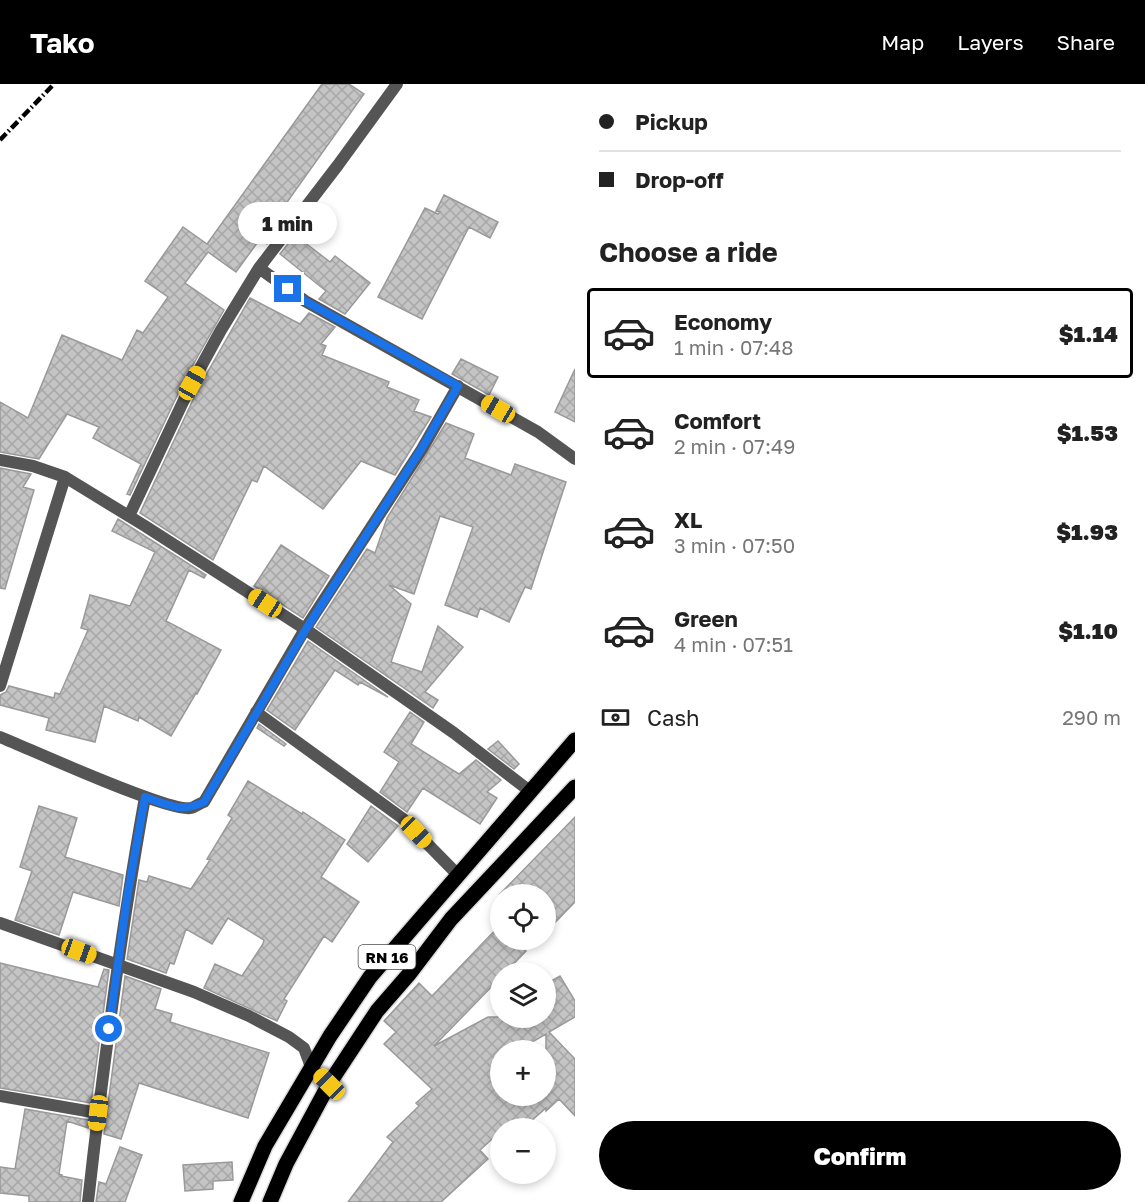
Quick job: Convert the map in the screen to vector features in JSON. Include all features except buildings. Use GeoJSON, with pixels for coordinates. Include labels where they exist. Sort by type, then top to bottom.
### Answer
{"type":"FeatureCollection","features":[{"type":"Feature","properties":{"kind":"main road","name":"RN 16"},"geometry":{"type":"LineString","coordinates":[[242,1202],[265,1146],[330,1036],[370,977],[575,740]]}},
{"type":"Feature","properties":{"kind":"main road","name":"RN 16"},"geometry":{"type":"LineString","coordinates":[[270,1202],[286,1164],[329,1084],[377,1011],[410,973],[451,919],[575,787]]}},
{"type":"Feature","properties":{"kind":"street"},"geometry":{"type":"LineString","coordinates":[[129,516],[192,383],[259,268],[397,84]]}},
{"type":"Feature","properties":{"kind":"street"},"geometry":{"type":"LineString","coordinates":[[259,268],[305,301],[538,432],[575,459]]}},
{"type":"Feature","properties":{"kind":"street"},"geometry":{"type":"LineString","coordinates":[[0,737],[145,797],[175,807],[191,808],[204,802],[306,629],[422,448],[458,386]]}},
{"type":"Feature","properties":{"kind":"street"},"geometry":{"type":"LineString","coordinates":[[0,460],[33,466],[66,477],[129,516],[306,629],[454,733],[531,792]]}},
{"type":"Feature","properties":{"kind":"street"},"geometry":{"type":"LineString","coordinates":[[0,686],[66,477]]}},
{"type":"Feature","properties":{"kind":"street"},"geometry":{"type":"LineString","coordinates":[[256,712],[402,818],[458,875]]}},
{"type":"Feature","properties":{"kind":"street"},"geometry":{"type":"LineString","coordinates":[[88,1202],[127,898],[145,797]]}},
{"type":"Feature","properties":{"kind":"street"},"geometry":{"type":"LineString","coordinates":[[0,923],[194,992],[249,1016],[289,1037],[304,1048],[311,1067],[329,1084]]}},
{"type":"Feature","properties":{"kind":"street"},"geometry":{"type":"LineString","coordinates":[[0,1096],[98,1113]]}},
{"type":"Feature","properties":{"kind":"railway"},"geometry":{"type":"LineString","coordinates":[[0,140],[54,84]]}},
{"type":"Feature","properties":{"kind":"route"},"geometry":{"type":"LineString","coordinates":[[109,1029],[127,898],[145,797],[175,807],[191,808],[204,802],[306,629],[422,448],[458,386],[305,301],[288,289]]}}]}
